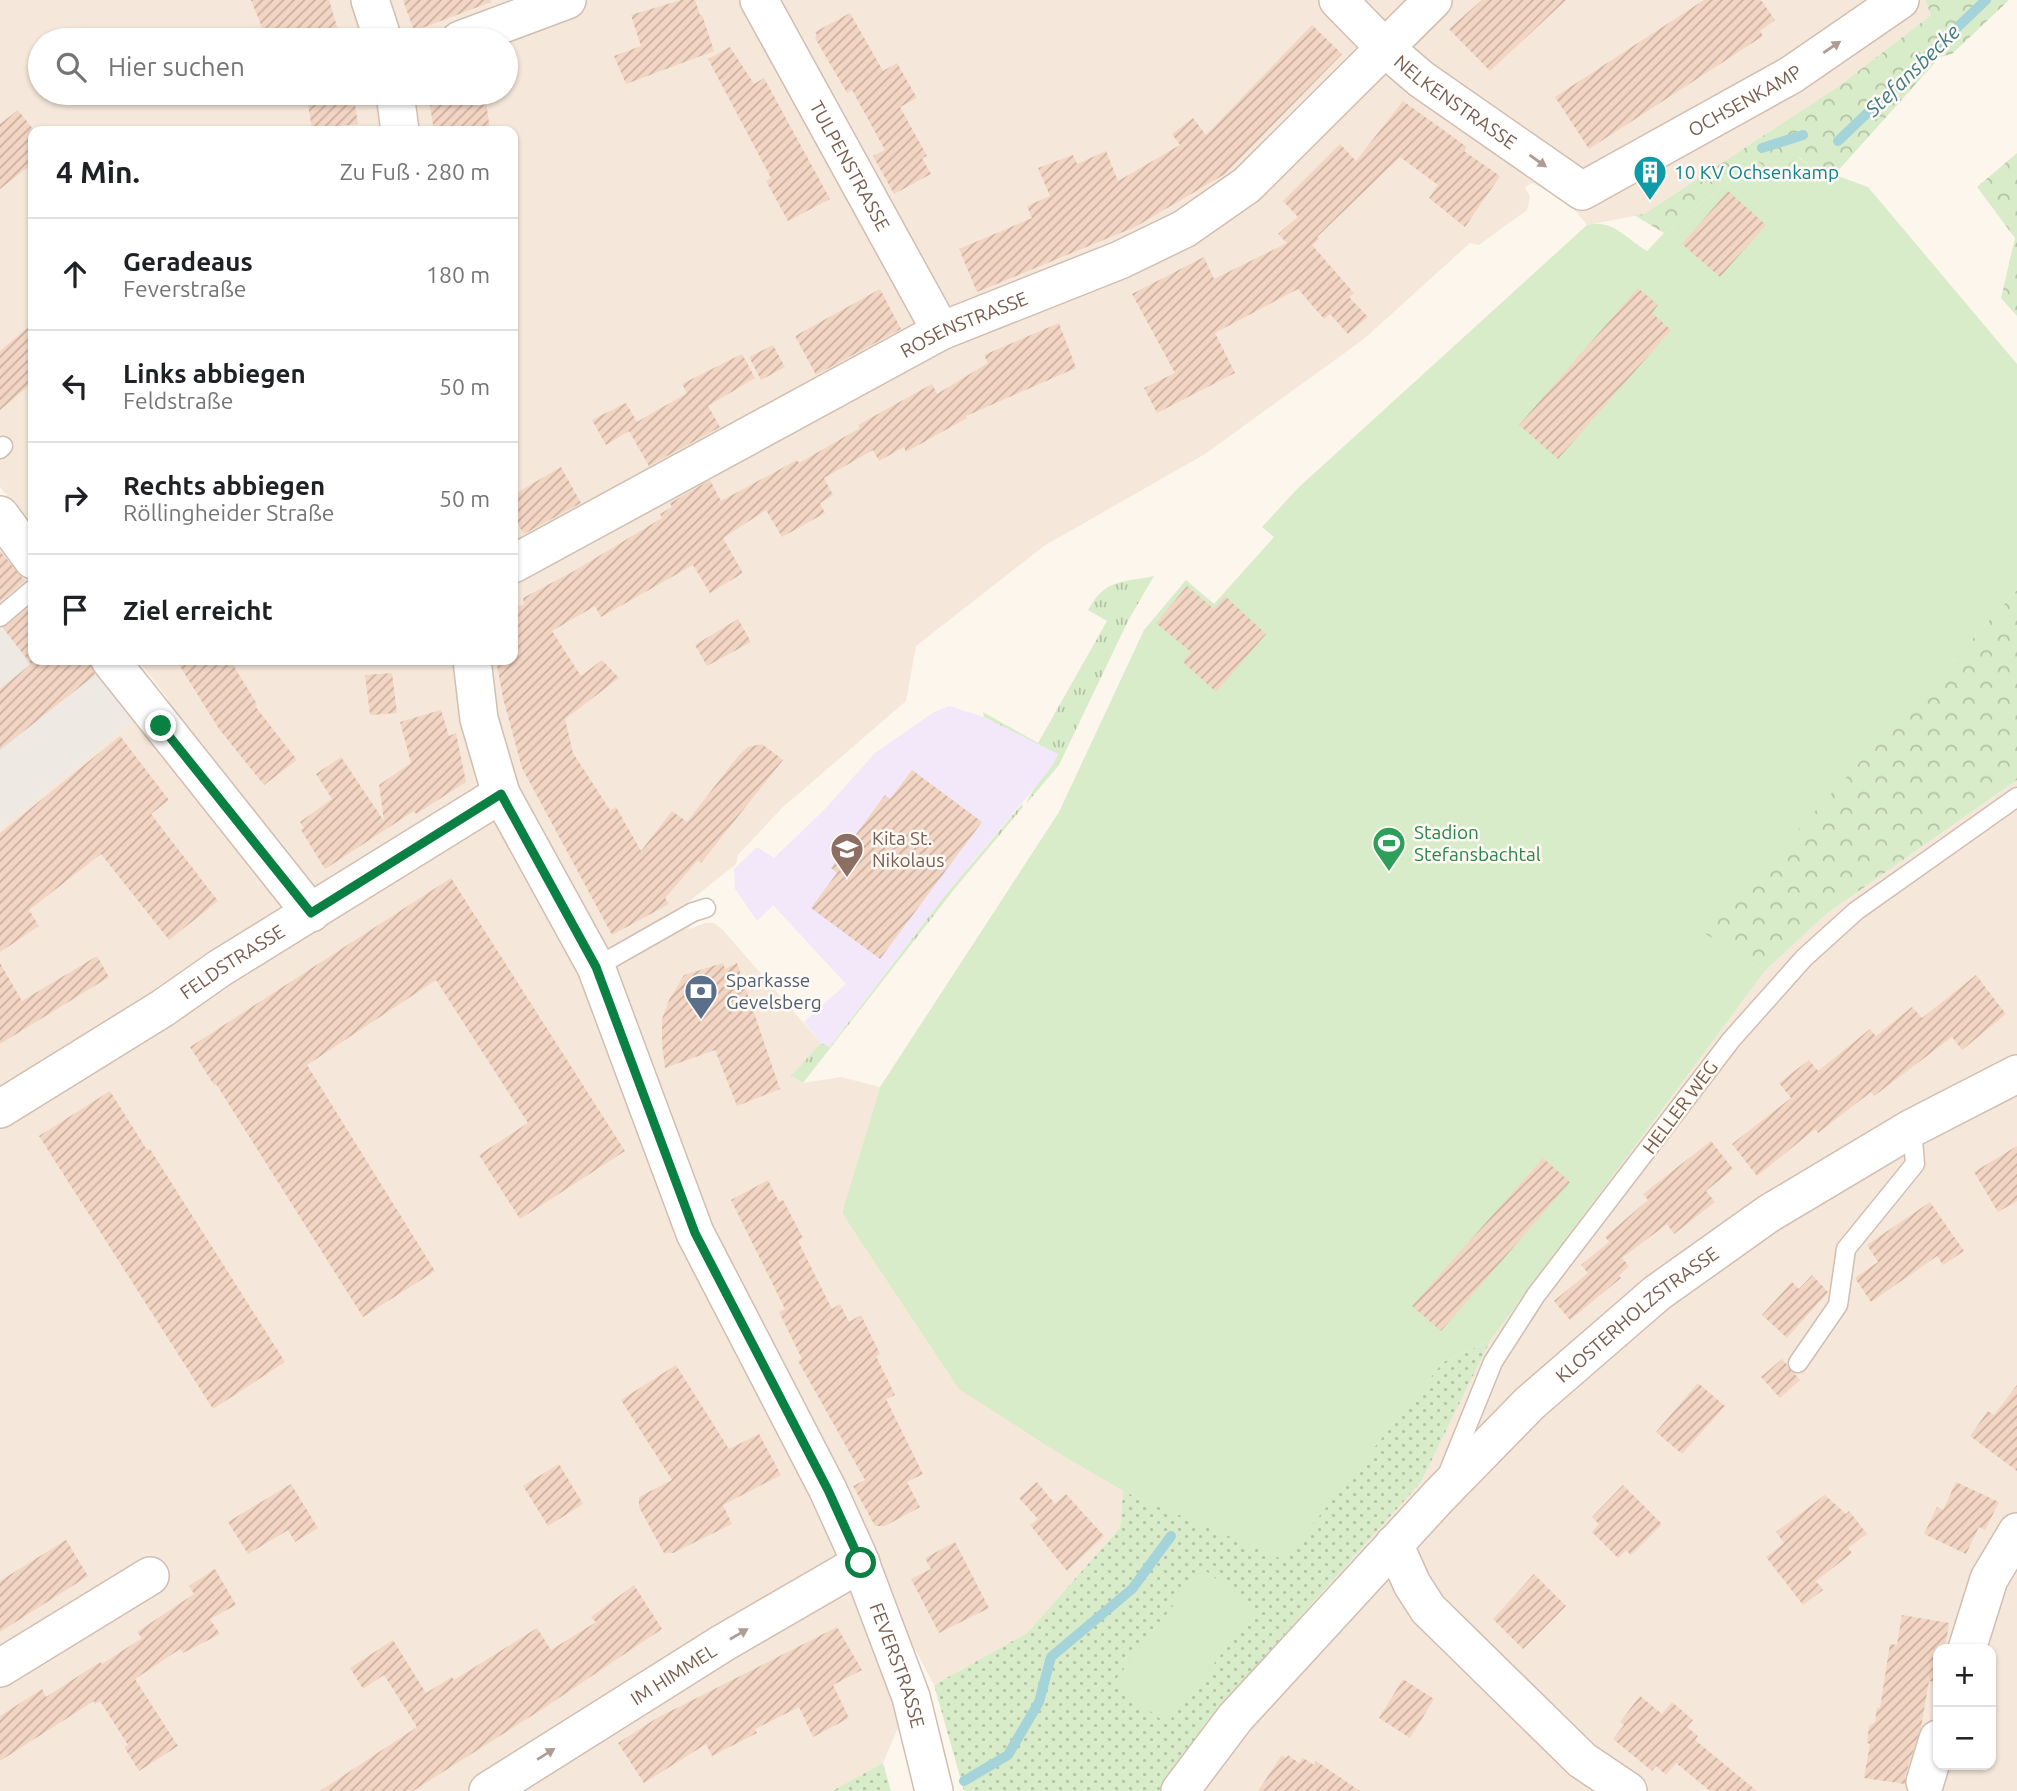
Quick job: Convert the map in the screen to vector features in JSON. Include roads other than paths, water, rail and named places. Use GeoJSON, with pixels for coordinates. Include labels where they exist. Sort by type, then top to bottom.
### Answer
{"type":"FeatureCollection","features":[{"type":"Feature","properties":{"kind":"street"},"geometry":{"type":"LineString","coordinates":[[370,0],[379,28]]}},
{"type":"Feature","properties":{"kind":"street"},"geometry":{"type":"LineString","coordinates":[[492,28],[567,0]]}},
{"type":"Feature","properties":{"kind":"street","name":"TULPENSTRASSE"},"geometry":{"type":"LineString","coordinates":[[759,0],[941,331]]}},
{"type":"Feature","properties":{"kind":"street","name":"NELKENSTRASSE"},"geometry":{"type":"LineString","coordinates":[[1338,0],[1385,48],[1422,79],[1582,191]]}},
{"type":"Feature","properties":{"kind":"street","name":"ROSENSTRASSE"},"geometry":{"type":"LineString","coordinates":[[518,561],[941,331],[1121,260],[1184,229],[1247,184],[1433,0]]}},
{"type":"Feature","properties":{"kind":"street","name":"OCHSENKAMP"},"geometry":{"type":"LineString","coordinates":[[1582,191],[1791,75],[1900,0]]}},
{"type":"Feature","properties":{"kind":"street"},"geometry":{"type":"LineString","coordinates":[[397,105],[399,126]]}},
{"type":"Feature","properties":{"kind":"street"},"geometry":{"type":"LineString","coordinates":[[0,515],[28,553]]}},
{"type":"Feature","properties":{"kind":"street"},"geometry":{"type":"LineString","coordinates":[[114,665],[311,913]]}},
{"type":"Feature","properties":{"kind":"street","name":"FEVERSTRASSE"},"geometry":{"type":"LineString","coordinates":[[473,665],[479,719],[501,794],[596,967],[695,1233],[828,1490],[861,1563],[911,1697],[934,1791]]}},
{"type":"Feature","properties":{"kind":"street","name":"FELDSTRASSE"},"geometry":{"type":"LineString","coordinates":[[0,1109],[501,794]]}},
{"type":"Feature","properties":{"kind":"street","name":"KLOSTERHOLZSTRASSE"},"geometry":{"type":"LineString","coordinates":[[1180,1791],[1235,1718],[1439,1496],[1530,1403],[1657,1293],[1768,1214],[1912,1128],[2017,1074]]}},
{"type":"Feature","properties":{"kind":"street"},"geometry":{"type":"LineString","coordinates":[[1968,1644],[1989,1579],[2017,1532]]}},
{"type":"Feature","properties":{"kind":"street"},"geometry":{"type":"LineString","coordinates":[[1394,1544],[1412,1584],[1428,1609],[1582,1760],[1628,1791]]}},
{"type":"Feature","properties":{"kind":"street","name":"IM HIMMEL"},"geometry":{"type":"LineString","coordinates":[[488,1791],[723,1643],[861,1563]]}},
{"type":"Feature","properties":{"kind":"street"},"geometry":{"type":"LineString","coordinates":[[0,1668],[150,1576]]}},
{"type":"Feature","properties":{"kind":"street"},"geometry":{"type":"LineString","coordinates":[[1925,1782],[1933,1756]]}},
{"type":"Feature","properties":{"kind":"lane"},"geometry":{"type":"LineString","coordinates":[[0,617],[28,593]]}},
{"type":"Feature","properties":{"kind":"lane","name":"HELLER WEG"},"geometry":{"type":"LineString","coordinates":[[1439,1496],[1493,1362],[1500,1351],[1536,1295],[1731,1040],[1804,958],[1856,911],[2017,797]]}},
{"type":"Feature","properties":{"kind":"lane"},"geometry":{"type":"LineString","coordinates":[[596,967],[693,912],[706,908]]}},
{"type":"Feature","properties":{"kind":"lane"},"geometry":{"type":"LineString","coordinates":[[1798,1363],[1838,1305],[1846,1250],[1915,1164],[1912,1128]]}},
{"type":"Feature","properties":{"kind":"waterway","name":"Stefansbecke"},"geometry":{"type":"LineString","coordinates":[[1838,141],[1986,0]]}},
{"type":"Feature","properties":{"kind":"waterway","name":"Stefansbecke"},"geometry":{"type":"LineString","coordinates":[[1762,148],[1803,135]]}},
{"type":"Feature","properties":{"kind":"waterway"},"geometry":{"type":"LineString","coordinates":[[964,1781],[1008,1755],[1039,1702],[1051,1657],[1132,1589],[1171,1536]]}},
{"type":"Feature","properties":{"kind":"place","name":"10 KV Ochsenkamp"},"geometry":{"type":"Point","coordinates":[1650,202]}},
{"type":"Feature","properties":{"kind":"place","name":"Stadion Stefansbachtal"},"geometry":{"type":"Point","coordinates":[1389,873]}},
{"type":"Feature","properties":{"kind":"place","name":"Kita St. Nikolaus"},"geometry":{"type":"Point","coordinates":[847,879]}},
{"type":"Feature","properties":{"kind":"place","name":"Sparkasse Gevelsberg"},"geometry":{"type":"Point","coordinates":[701,1021]}}]}
